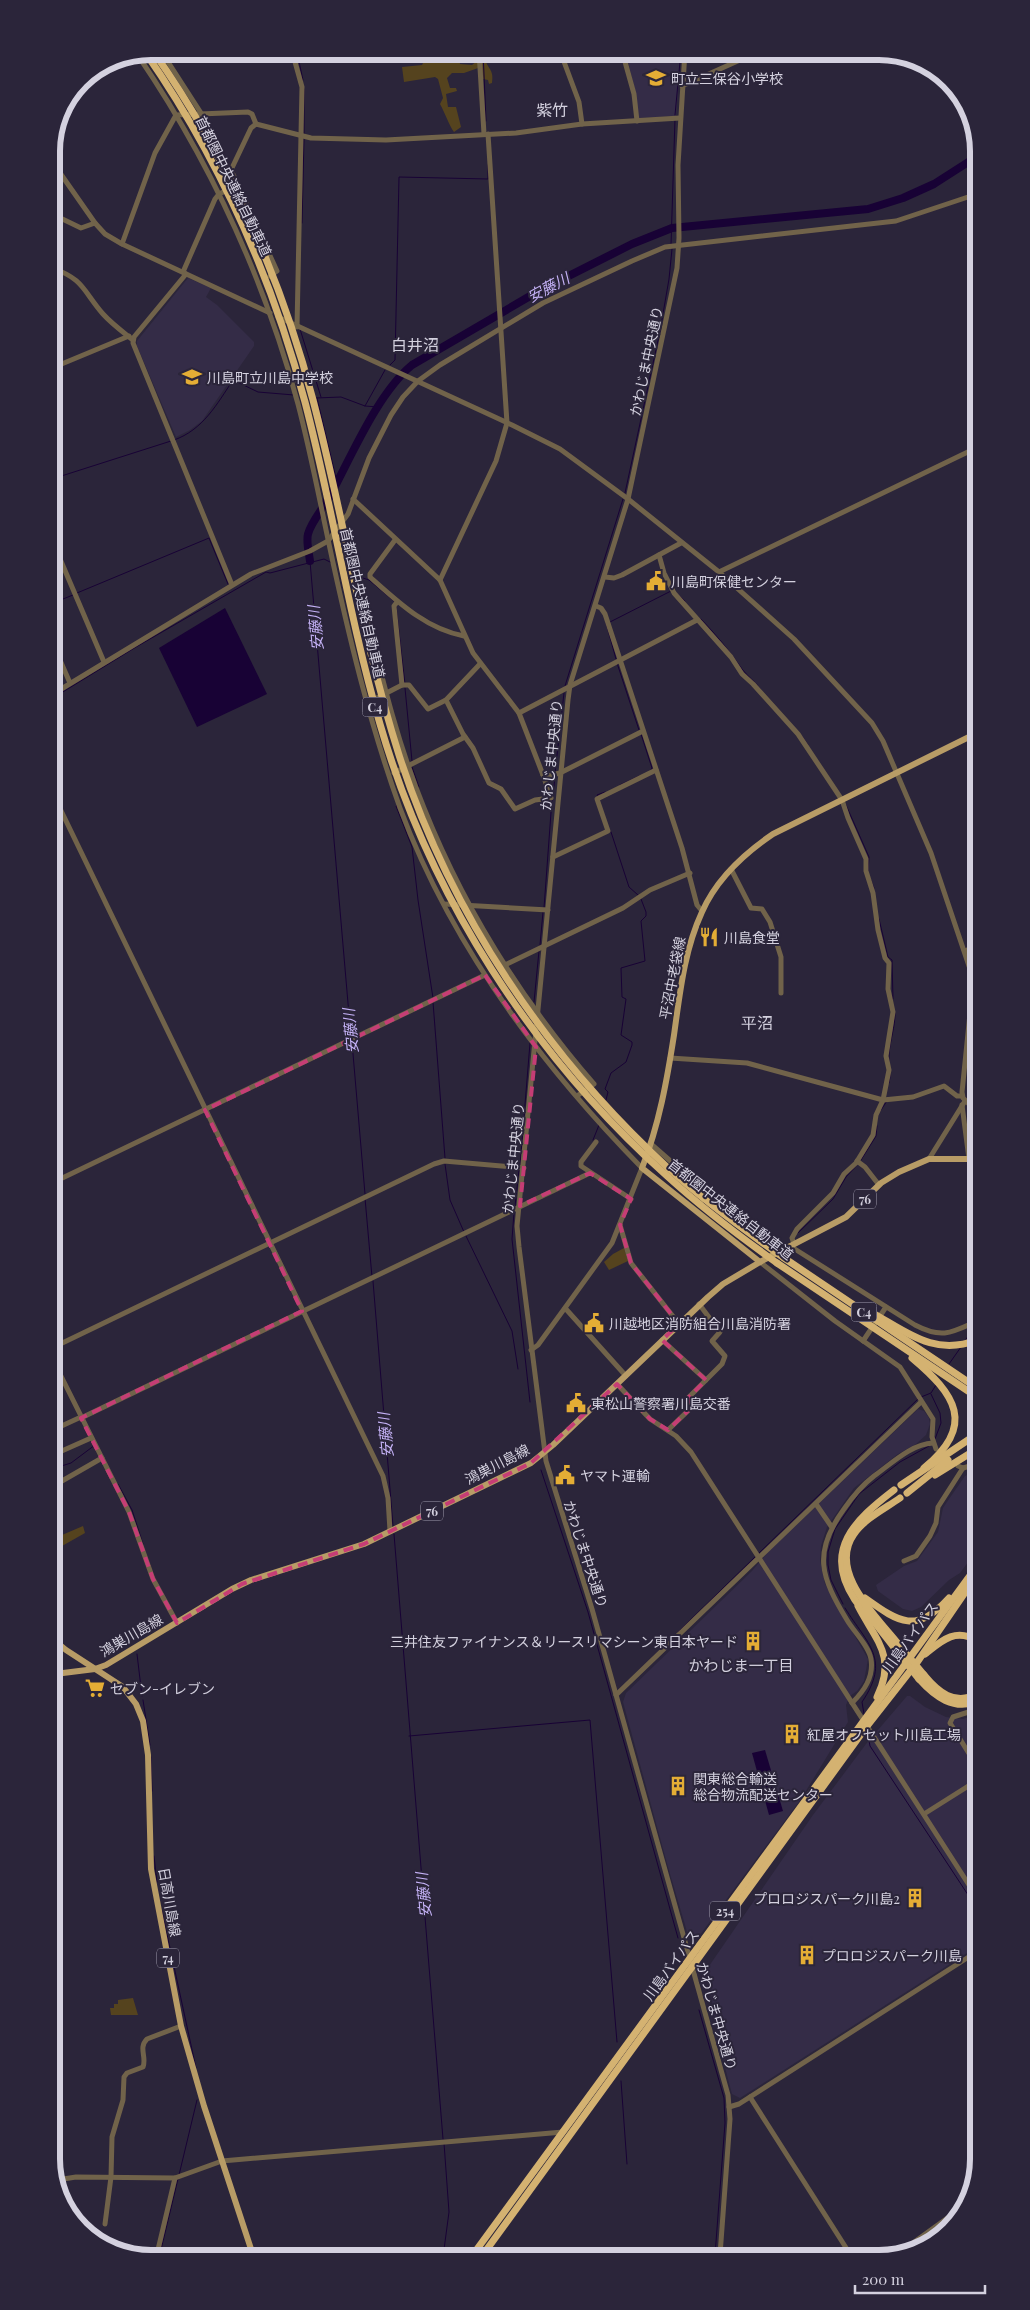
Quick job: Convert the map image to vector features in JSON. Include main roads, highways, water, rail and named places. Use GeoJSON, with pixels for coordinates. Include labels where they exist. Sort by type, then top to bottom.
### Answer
{"type":"FeatureCollection","features":[{"type":"Feature","properties":{"kind":"highway","name":"首都圏中央連絡自動車道"},"geometry":{"type":"LineString","coordinates":[[150,60],[180,106],[215,169],[251,243],[269,289],[305,403],[361,652],[380,726],[422,838],[455,905],[491,969],[525,1019],[598,1108],[630,1142],[686,1194],[781,1260],[876,1322],[905,1349],[970,1384]]}},
{"type":"Feature","properties":{"kind":"highway","name":"首都圏中央連絡自動車道"},"geometry":{"type":"LineString","coordinates":[[159,60],[226,172],[251,224],[292,328],[314,401],[370,650],[400,759],[430,835],[466,909],[520,998],[548,1038],[592,1091],[671,1170],[781,1260],[828,1288],[945,1371],[970,1391]]}},
{"type":"Feature","properties":{"kind":"highway"},"geometry":{"type":"LineString","coordinates":[[876,1322],[924,1342],[940,1346],[961,1346],[970,1343]]}},
{"type":"Feature","properties":{"kind":"highway"},"geometry":{"type":"LineString","coordinates":[[901,1485],[936,1458],[947,1444],[956,1417],[949,1395],[942,1385],[908,1356],[905,1349]]}},
{"type":"Feature","properties":{"kind":"highway"},"geometry":{"type":"LineString","coordinates":[[924,1468],[940,1460],[970,1439]]}},
{"type":"Feature","properties":{"kind":"highway"},"geometry":{"type":"LineString","coordinates":[[916,1487],[943,1463],[970,1444]]}},
{"type":"Feature","properties":{"kind":"highway"},"geometry":{"type":"LineString","coordinates":[[907,1493],[970,1453]]}},
{"type":"Feature","properties":{"kind":"highway"},"geometry":{"type":"LineString","coordinates":[[894,1490],[853,1525],[843,1544],[841,1562],[846,1582],[866,1611],[898,1647],[921,1677],[928,1690],[952,1704],[970,1703]]}},
{"type":"Feature","properties":{"kind":"highway"},"geometry":{"type":"LineString","coordinates":[[871,1709],[881,1689],[885,1658],[852,1582],[847,1563],[848,1549],[853,1534],[900,1498]]}},
{"type":"Feature","properties":{"kind":"highway","name":"川島バイパス"},"geometry":{"type":"LineString","coordinates":[[866,1723],[871,1709],[970,1576]]}},
{"type":"Feature","properties":{"kind":"highway","name":"川島バイパス"},"geometry":{"type":"LineString","coordinates":[[486,2250],[866,1723],[918,1661],[970,1585]]}},
{"type":"Feature","properties":{"kind":"highway"},"geometry":{"type":"LineString","coordinates":[[858,1598],[893,1617],[905,1622],[914,1622],[931,1615],[961,1588]]}},
{"type":"Feature","properties":{"kind":"highway"},"geometry":{"type":"LineString","coordinates":[[918,1661],[943,1638],[962,1635],[970,1638]]}},
{"type":"Feature","properties":{"kind":"highway"},"geometry":{"type":"LineString","coordinates":[[921,1677],[944,1696],[963,1700],[970,1697]]}},
{"type":"Feature","properties":{"kind":"highway","name":"川島バイパス"},"geometry":{"type":"LineString","coordinates":[[476,2250],[691,1964]]}},
{"type":"Feature","properties":{"kind":"main road","name":"平沼中老袋線"},"geometry":{"type":"LineString","coordinates":[[760,1262],[642,1168],[661,1110],[684,968],[691,940],[702,911],[732,870],[754,848],[773,834],[970,736]]}},
{"type":"Feature","properties":{"kind":"main road","name":"鴻巣川島線"},"geometry":{"type":"LineString","coordinates":[[60,1673],[95,1669],[123,1656],[242,1584],[345,1551],[531,1463],[626,1376],[699,1304],[723,1284],[760,1262],[846,1217],[879,1185],[899,1172],[929,1159],[970,1159]]}},
{"type":"Feature","properties":{"kind":"main road","name":"日高川島線"},"geometry":{"type":"LineString","coordinates":[[60,1645],[127,1692],[136,1704],[142,1721],[148,1755],[151,1869],[181,2026],[251,2250]]}},
{"type":"Feature","properties":{"kind":"waterway"},"geometry":{"type":"LineString","coordinates":[[299,60],[303,80]]}},
{"type":"Feature","properties":{"kind":"waterway"},"geometry":{"type":"LineString","coordinates":[[483,60],[486,121]]}},
{"type":"Feature","properties":{"kind":"waterway"},"geometry":{"type":"LineString","coordinates":[[675,115],[680,60]]}},
{"type":"Feature","properties":{"kind":"waterway"},"geometry":{"type":"LineString","coordinates":[[304,89],[304,135]]}},
{"type":"Feature","properties":{"kind":"waterway"},"geometry":{"type":"LineString","coordinates":[[671,245],[675,119]]}},
{"type":"Feature","properties":{"kind":"waterway"},"geometry":{"type":"LineString","coordinates":[[302,223],[304,139]]}},
{"type":"Feature","properties":{"kind":"waterway","name":"安藤川"},"geometry":{"type":"LineString","coordinates":[[310,561],[307,537],[312,524],[328,499],[377,408],[388,391],[412,365],[537,292],[632,244],[672,228],[868,209],[903,198],[934,184],[970,161]]}},
{"type":"Feature","properties":{"kind":"waterway"},"geometry":{"type":"LineString","coordinates":[[390,365],[395,360],[399,177],[488,179],[488,165]]}},
{"type":"Feature","properties":{"kind":"waterway"},"geometry":{"type":"LineString","coordinates":[[625,493],[660,331],[672,249]]}},
{"type":"Feature","properties":{"kind":"waterway"},"geometry":{"type":"LineString","coordinates":[[300,329],[321,397]]}},
{"type":"Feature","properties":{"kind":"waterway"},"geometry":{"type":"LineString","coordinates":[[365,406],[385,370]]}},
{"type":"Feature","properties":{"kind":"waterway"},"geometry":{"type":"LineString","coordinates":[[174,440],[184,436],[201,423],[215,407],[233,380],[258,392],[294,395]]}},
{"type":"Feature","properties":{"kind":"waterway"},"geometry":{"type":"LineString","coordinates":[[316,398],[341,397],[365,406],[378,407]]}},
{"type":"Feature","properties":{"kind":"waterway"},"geometry":{"type":"LineString","coordinates":[[317,398],[337,482]]}},
{"type":"Feature","properties":{"kind":"waterway"},"geometry":{"type":"LineString","coordinates":[[60,476],[171,441]]}},
{"type":"Feature","properties":{"kind":"waterway"},"geometry":{"type":"LineString","coordinates":[[565,686],[623,499]]}},
{"type":"Feature","properties":{"kind":"waterway"},"geometry":{"type":"LineString","coordinates":[[77,593],[209,538],[228,584]]}},
{"type":"Feature","properties":{"kind":"waterway"},"geometry":{"type":"LineString","coordinates":[[60,694],[136,647],[266,572],[270,573],[324,559],[332,563]]}},
{"type":"Feature","properties":{"kind":"waterway","name":"安藤川"},"geometry":{"type":"LineString","coordinates":[[310,561],[351,1038]]}},
{"type":"Feature","properties":{"kind":"waterway"},"geometry":{"type":"LineString","coordinates":[[357,576],[369,580],[395,602]]}},
{"type":"Feature","properties":{"kind":"waterway"},"geometry":{"type":"LineString","coordinates":[[674,590],[685,601]]}},
{"type":"Feature","properties":{"kind":"waterway"},"geometry":{"type":"LineString","coordinates":[[610,622],[671,591]]}},
{"type":"Feature","properties":{"kind":"waterway"},"geometry":{"type":"LineString","coordinates":[[60,600],[73,595]]}},
{"type":"Feature","properties":{"kind":"waterway"},"geometry":{"type":"LineString","coordinates":[[396,606],[405,684]]}},
{"type":"Feature","properties":{"kind":"waterway"},"geometry":{"type":"LineString","coordinates":[[701,619],[761,690]]}},
{"type":"Feature","properties":{"kind":"waterway"},"geometry":{"type":"LineString","coordinates":[[606,623],[616,659]]}},
{"type":"Feature","properties":{"kind":"waterway"},"geometry":{"type":"LineString","coordinates":[[617,663],[639,730]]}},
{"type":"Feature","properties":{"kind":"waterway"},"geometry":{"type":"LineString","coordinates":[[405,688],[412,761]]}},
{"type":"Feature","properties":{"kind":"waterway"},"geometry":{"type":"LineString","coordinates":[[555,773],[564,693]]}},
{"type":"Feature","properties":{"kind":"waterway"},"geometry":{"type":"LineString","coordinates":[[641,734],[651,770]]}},
{"type":"Feature","properties":{"kind":"waterway"},"geometry":{"type":"LineString","coordinates":[[802,736],[808,745]]}},
{"type":"Feature","properties":{"kind":"waterway"},"geometry":{"type":"LineString","coordinates":[[412,767],[419,787]]}},
{"type":"Feature","properties":{"kind":"waterway"},"geometry":{"type":"LineString","coordinates":[[620,785],[639,776]]}},
{"type":"Feature","properties":{"kind":"waterway"},"geometry":{"type":"LineString","coordinates":[[553,795],[555,777]]}},
{"type":"Feature","properties":{"kind":"waterway"},"geometry":{"type":"LineString","coordinates":[[598,798],[597,795],[605,792]]}},
{"type":"Feature","properties":{"kind":"waterway"},"geometry":{"type":"LineString","coordinates":[[544,908],[552,799]]}},
{"type":"Feature","properties":{"kind":"waterway"},"geometry":{"type":"LineString","coordinates":[[398,805],[396,806],[412,847],[433,998]]}},
{"type":"Feature","properties":{"kind":"waterway"},"geometry":{"type":"LineString","coordinates":[[846,805],[869,857],[868,871]]}},
{"type":"Feature","properties":{"kind":"waterway"},"geometry":{"type":"LineString","coordinates":[[611,832],[629,887],[638,895]]}},
{"type":"Feature","properties":{"kind":"waterway"},"geometry":{"type":"LineString","coordinates":[[870,878],[874,888]]}},
{"type":"Feature","properties":{"kind":"waterway"},"geometry":{"type":"LineString","coordinates":[[606,1100],[608,1092],[605,1089],[611,1073],[626,1062],[632,1045],[632,1042],[621,1035],[626,999],[622,997],[621,968],[645,961],[641,921],[646,916],[646,912],[641,899]]}},
{"type":"Feature","properties":{"kind":"waterway"},"geometry":{"type":"LineString","coordinates":[[540,945],[543,912]]}},
{"type":"Feature","properties":{"kind":"waterway"},"geometry":{"type":"LineString","coordinates":[[879,919],[888,957],[892,960],[893,999]]}},
{"type":"Feature","properties":{"kind":"waterway"},"geometry":{"type":"LineString","coordinates":[[534,1002],[539,951]]}},
{"type":"Feature","properties":{"kind":"waterway"},"geometry":{"type":"LineString","coordinates":[[433,1002],[445,1158]]}},
{"type":"Feature","properties":{"kind":"waterway"},"geometry":{"type":"LineString","coordinates":[[889,1083],[889,1054],[895,1013]]}},
{"type":"Feature","properties":{"kind":"waterway","name":"安藤川"},"geometry":{"type":"LineString","coordinates":[[352,1042],[365,1194]]}},
{"type":"Feature","properties":{"kind":"waterway"},"geometry":{"type":"LineString","coordinates":[[520,1166],[530,1043]]}},
{"type":"Feature","properties":{"kind":"waterway"},"geometry":{"type":"LineString","coordinates":[[881,1110],[887,1101]]}},
{"type":"Feature","properties":{"kind":"waterway"},"geometry":{"type":"LineString","coordinates":[[593,1140],[599,1125]]}},
{"type":"Feature","properties":{"kind":"waterway"},"geometry":{"type":"LineString","coordinates":[[861,1160],[876,1136],[877,1126]]}},
{"type":"Feature","properties":{"kind":"waterway"},"geometry":{"type":"LineString","coordinates":[[445,1164],[450,1200],[464,1232]]}},
{"type":"Feature","properties":{"kind":"waterway"},"geometry":{"type":"LineString","coordinates":[[798,1233],[833,1199],[846,1177],[857,1165]]}},
{"type":"Feature","properties":{"kind":"waterway"},"geometry":{"type":"LineString","coordinates":[[515,1206],[519,1170]]}},
{"type":"Feature","properties":{"kind":"waterway","name":"安藤川"},"geometry":{"type":"LineString","coordinates":[[365,1198],[372,1277]]}},
{"type":"Feature","properties":{"kind":"waterway"},"geometry":{"type":"LineString","coordinates":[[514,1213],[512,1239],[530,1402]]}},
{"type":"Feature","properties":{"kind":"waterway"},"geometry":{"type":"LineString","coordinates":[[466,1236],[512,1331],[518,1369]]}},
{"type":"Feature","properties":{"kind":"waterway","name":"安藤川"},"geometry":{"type":"LineString","coordinates":[[373,1281],[393,1526]]}},
{"type":"Feature","properties":{"kind":"waterway"},"geometry":{"type":"LineString","coordinates":[[966,1339],[970,1334]]}},
{"type":"Feature","properties":{"kind":"waterway"},"geometry":{"type":"LineString","coordinates":[[949,1364],[961,1347]]}},
{"type":"Feature","properties":{"kind":"waterway"},"geometry":{"type":"LineString","coordinates":[[921,1397],[931,1393],[936,1385]]}},
{"type":"Feature","properties":{"kind":"waterway"},"geometry":{"type":"LineString","coordinates":[[931,1394],[940,1413],[941,1423],[935,1439]]}},
{"type":"Feature","properties":{"kind":"waterway"},"geometry":{"type":"LineString","coordinates":[[759,1553],[918,1399]]}},
{"type":"Feature","properties":{"kind":"waterway"},"geometry":{"type":"LineString","coordinates":[[60,1466],[71,1463],[95,1445]]}},
{"type":"Feature","properties":{"kind":"waterway"},"geometry":{"type":"LineString","coordinates":[[843,1604],[831,1580],[828,1565],[828,1552],[835,1529],[859,1494],[900,1462],[929,1446]]}},
{"type":"Feature","properties":{"kind":"waterway"},"geometry":{"type":"LineString","coordinates":[[541,1470],[588,1612],[678,1938]]}},
{"type":"Feature","properties":{"kind":"waterway"},"geometry":{"type":"LineString","coordinates":[[118,1484],[132,1510],[143,1544]]}},
{"type":"Feature","properties":{"kind":"waterway","name":"安藤川"},"geometry":{"type":"LineString","coordinates":[[394,1534],[443,2139]]}},
{"type":"Feature","properties":{"kind":"waterway"},"geometry":{"type":"LineString","coordinates":[[678,1632],[756,1556]]}},
{"type":"Feature","properties":{"kind":"waterway"},"geometry":{"type":"LineString","coordinates":[[845,1608],[868,1643],[875,1663],[875,1674],[871,1687],[862,1702],[864,1714]]}},
{"type":"Feature","properties":{"kind":"waterway"},"geometry":{"type":"LineString","coordinates":[[137,1654],[142,1696]]}},
{"type":"Feature","properties":{"kind":"waterway"},"geometry":{"type":"LineString","coordinates":[[143,1700],[150,1745]]}},
{"type":"Feature","properties":{"kind":"waterway"},"geometry":{"type":"LineString","coordinates":[[409,1736],[590,1720],[617,2042]]}},
{"type":"Feature","properties":{"kind":"waterway"},"geometry":{"type":"LineString","coordinates":[[867,1730],[870,1746],[970,1898]]}},
{"type":"Feature","properties":{"kind":"waterway"},"geometry":{"type":"LineString","coordinates":[[151,1757],[152,1791]]}},
{"type":"Feature","properties":{"kind":"waterway"},"geometry":{"type":"LineString","coordinates":[[154,1856],[157,1882]]}},
{"type":"Feature","properties":{"kind":"waterway"},"geometry":{"type":"LineString","coordinates":[[162,1911],[196,2068]]}},
{"type":"Feature","properties":{"kind":"waterway"},"geometry":{"type":"LineString","coordinates":[[699,2010],[724,2098],[725,2123],[715,2250]]}},
{"type":"Feature","properties":{"kind":"waterway"},"geometry":{"type":"LineString","coordinates":[[621,2081],[627,2164]]}},
{"type":"Feature","properties":{"kind":"waterway"},"geometry":{"type":"LineString","coordinates":[[179,2175],[197,2100]]}},
{"type":"Feature","properties":{"kind":"waterway","name":"安藤川"},"geometry":{"type":"LineString","coordinates":[[444,2143],[449,2212],[444,2250]]}},
{"type":"Feature","properties":{"kind":"waterway"},"geometry":{"type":"LineString","coordinates":[[161,2250],[178,2179]]}},
{"type":"Feature","properties":{"kind":"place","name":"町立三保谷小学校"},"geometry":{"type":"Point","coordinates":[656,78]}},
{"type":"Feature","properties":{"kind":"place","name":"川島町立川島中学校"},"geometry":{"type":"Point","coordinates":[192,377]}},
{"type":"Feature","properties":{"kind":"place","name":"川島町保健センター"},"geometry":{"type":"Point","coordinates":[656,581]}},
{"type":"Feature","properties":{"kind":"place","name":"川島食堂"},"geometry":{"type":"Point","coordinates":[709,937]}},
{"type":"Feature","properties":{"kind":"place","name":"川越地区消防組合川島消防署"},"geometry":{"type":"Point","coordinates":[594,1323]}},
{"type":"Feature","properties":{"kind":"place","name":"東松山警察署川島交番"},"geometry":{"type":"Point","coordinates":[576,1403]}},
{"type":"Feature","properties":{"kind":"place","name":"ヤマト運輸"},"geometry":{"type":"Point","coordinates":[565,1475]}},
{"type":"Feature","properties":{"kind":"place","name":"三井住友ファイナンス＆リースリマシーン東日本ヤード"},"geometry":{"type":"Point","coordinates":[753,1641]}},
{"type":"Feature","properties":{"kind":"place","name":"セブン-イレブン"},"geometry":{"type":"Point","coordinates":[95,1688]}},
{"type":"Feature","properties":{"kind":"place","name":"紅屋オフセット川島工場"},"geometry":{"type":"Point","coordinates":[792,1734]}},
{"type":"Feature","properties":{"kind":"place","name":"関東総合輸送 総合物流配送センター"},"geometry":{"type":"Point","coordinates":[678,1786]}},
{"type":"Feature","properties":{"kind":"place","name":"プロロジスパーク川島2"},"geometry":{"type":"Point","coordinates":[915,1898]}},
{"type":"Feature","properties":{"kind":"place","name":"プロロジスパーク川島"},"geometry":{"type":"Point","coordinates":[807,1955]}},
{"type":"Feature","properties":{"kind":"district","name":"紫竹"},"geometry":{"type":"Point","coordinates":[552,109]}},
{"type":"Feature","properties":{"kind":"district","name":"白井沼"},"geometry":{"type":"Point","coordinates":[415,344]}},
{"type":"Feature","properties":{"kind":"district","name":"平沼"},"geometry":{"type":"Point","coordinates":[757,1022]}},
{"type":"Feature","properties":{"kind":"district","name":"かわじま一丁目"},"geometry":{"type":"Point","coordinates":[741,1665]}}]}
